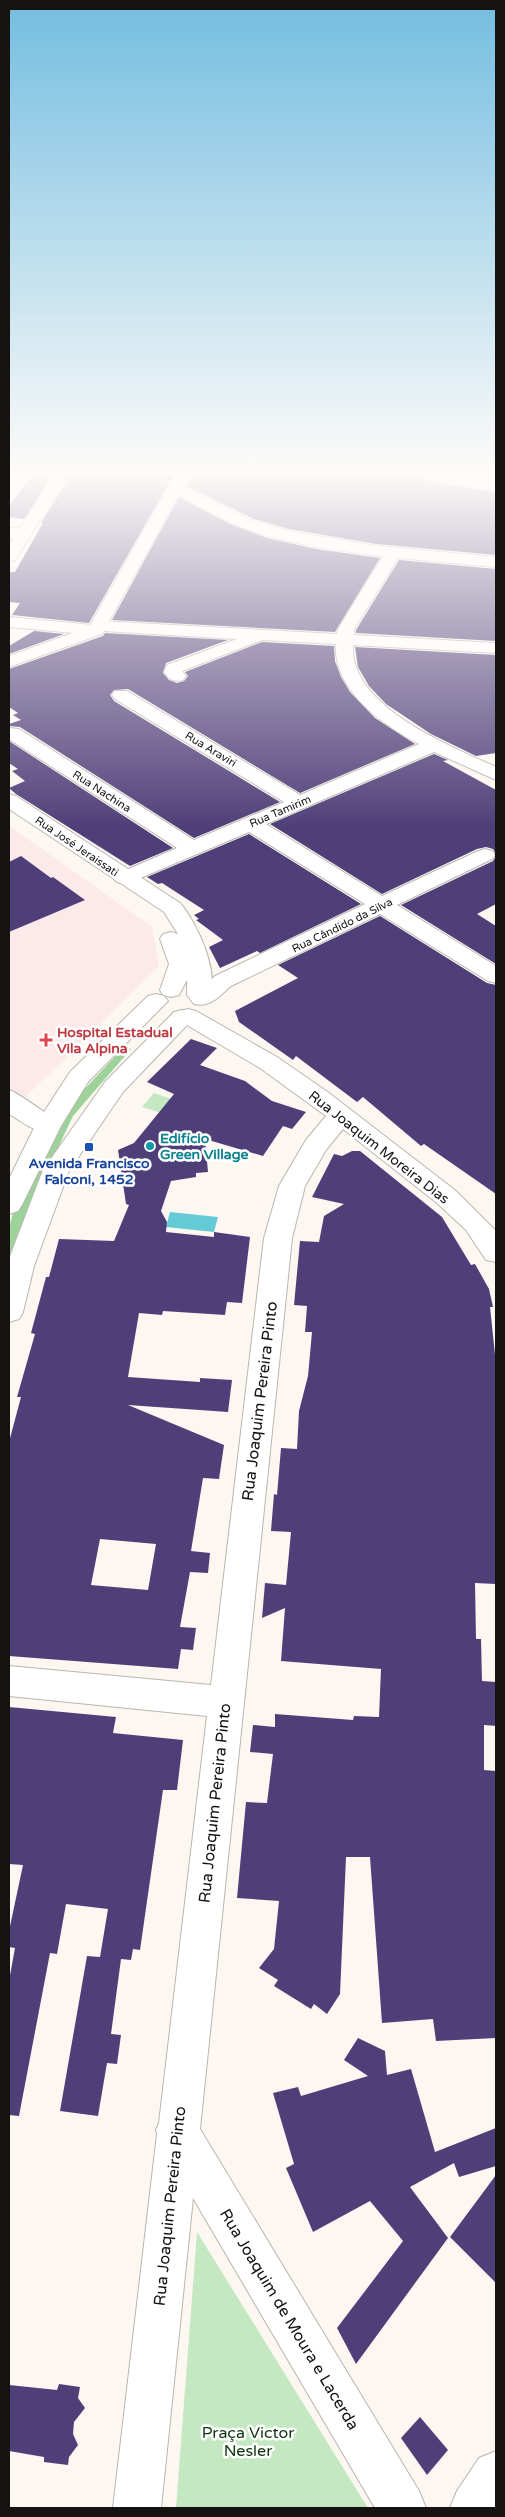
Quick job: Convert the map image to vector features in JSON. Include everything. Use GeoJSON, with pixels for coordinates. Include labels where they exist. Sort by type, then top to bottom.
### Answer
{"type":"FeatureCollection","features":[{"type":"Feature","properties":{"kind":"street"},"geometry":{"type":"LineString","coordinates":[[9,662],[97,628],[116,593]]}},
{"type":"Feature","properties":{"kind":"street"},"geometry":{"type":"LineString","coordinates":[[368,593],[346,629],[343,638],[344,654],[349,671],[360,690],[390,718],[436,744],[496,774]]}},
{"type":"Feature","properties":{"kind":"street"},"geometry":{"type":"LineString","coordinates":[[9,622],[97,628],[343,638],[496,648]]}},
{"type":"Feature","properties":{"kind":"street"},"geometry":{"type":"LineString","coordinates":[[177,676],[173,672],[179,666],[266,634]]}},
{"type":"Feature","properties":{"kind":"street","name":"Rua Araviri"},"geometry":{"type":"LineString","coordinates":[[121,695],[300,802]]}},
{"type":"Feature","properties":{"kind":"street","name":"Rua Nachina"},"geometry":{"type":"LineString","coordinates":[[12,733],[192,849]]}},
{"type":"Feature","properties":{"kind":"street","name":"Rua Tamirim"},"geometry":{"type":"LineString","coordinates":[[124,878],[436,744]]}},
{"type":"Feature","properties":{"kind":"street","name":"Rua José Jeraissati"},"geometry":{"type":"LineString","coordinates":[[9,800],[124,878],[163,900],[176,912],[194,942],[200,974],[195,1007]]}},
{"type":"Feature","properties":{"kind":"street"},"geometry":{"type":"LineString","coordinates":[[251,824],[496,976]]}},
{"type":"Feature","properties":{"kind":"street","name":"Rua Cândido da Silva"},"geometry":{"type":"LineString","coordinates":[[9,1312],[20,1266],[56,1170],[114,1087],[195,1007],[223,982],[485,855]]}},
{"type":"Feature","properties":{"kind":"street"},"geometry":{"type":"LineString","coordinates":[[145,891],[180,956],[180,974],[164,996],[157,1010],[161,1013],[195,1007]]}},
{"type":"Feature","properties":{"kind":"street"},"geometry":{"type":"LineString","coordinates":[[9,1205],[48,1126],[79,1077],[164,996]]}},
{"type":"Feature","properties":{"kind":"street","name":"Rua Joaquim Moreira Dias"},"geometry":{"type":"LineString","coordinates":[[195,1007],[207,1030],[251,1052],[340,1114],[436,1189],[472,1221],[496,1253]]}},
{"type":"Feature","properties":{"kind":"street"},"geometry":{"type":"LineString","coordinates":[[9,1098],[18,1108],[48,1126]]}},
{"type":"Feature","properties":{"kind":"street","name":"Rua Joaquim Pereira Pinto"},"geometry":{"type":"LineString","coordinates":[[137,2508],[177,2130],[278,1238],[292,1186],[315,1146],[340,1114]]}},
{"type":"Feature","properties":{"kind":"street"},"geometry":{"type":"LineString","coordinates":[[9,1681],[225,1702]]}},
{"type":"Feature","properties":{"kind":"street","name":"Rua Joaquim de Moura e Lacerda"},"geometry":{"type":"LineString","coordinates":[[177,2130],[402,2508]]}},
{"type":"Feature","properties":{"kind":"street"},"geometry":{"type":"LineString","coordinates":[[474,2508],[496,2475]]}},
{"type":"Feature","properties":{"kind":"shaded area","name":"Hospital Estadual Vila Alpina"},"geometry":{"type":"Polygon","coordinates":[[[9,826],[152,927],[159,966],[9,1113],[9,826]]]}},
{"type":"Feature","properties":{"kind":"green space"},"geometry":{"type":"Polygon","coordinates":[[[125,1046],[131,1049],[73,1116],[27,1214],[9,1273],[9,1228],[14,1209],[62,1113],[125,1046]]]}},
{"type":"Feature","properties":{"kind":"green space"},"geometry":{"type":"Polygon","coordinates":[[[154,1093],[197,1108],[187,1121],[142,1107],[154,1093]]]}},
{"type":"Feature","properties":{"kind":"green space","name":"Praça Victor Nesler"},"geometry":{"type":"Polygon","coordinates":[[[197,2232],[368,2508],[176,2508],[197,2232]]]}},
{"type":"Feature","properties":{"kind":"water"},"geometry":{"type":"Polygon","coordinates":[[[170,1212],[218,1217],[214,1232],[166,1227],[170,1212]]]}},
{"type":"Feature","properties":{"kind":"building"},"geometry":{"type":"Polygon","coordinates":[[[9,593],[106,593],[89,623],[12,615],[20,603],[9,602],[9,593]]]}},
{"type":"Feature","properties":{"kind":"building"},"geometry":{"type":"Polygon","coordinates":[[[126,593],[358,593],[335,632],[112,620],[126,593]]]}},
{"type":"Feature","properties":{"kind":"building"},"geometry":{"type":"Polygon","coordinates":[[[378,593],[496,593],[496,641],[356,633],[378,593]]]}},
{"type":"Feature","properties":{"kind":"building"},"geometry":{"type":"Polygon","coordinates":[[[34,631],[64,634],[9,654],[9,646],[34,631]]]}},
{"type":"Feature","properties":{"kind":"building"},"geometry":{"type":"Polygon","coordinates":[[[105,633],[228,640],[166,663],[163,673],[169,680],[177,683],[184,681],[188,676],[185,672],[262,642],[334,646],[335,661],[341,677],[350,692],[375,718],[415,744],[300,793],[128,689],[114,690],[110,695],[114,701],[280,802],[194,838],[20,727],[9,726],[9,724],[21,720],[13,715],[18,713],[9,707],[9,669],[103,636],[105,633]]]}},
{"type":"Feature","properties":{"kind":"building"},"geometry":{"type":"Polygon","coordinates":[[[355,647],[496,655],[496,753],[476,756],[431,734],[386,704],[369,686],[358,667],[355,647]]]}},
{"type":"Feature","properties":{"kind":"building"},"geometry":{"type":"Polygon","coordinates":[[[9,741],[173,848],[130,866],[16,794],[9,788],[25,781],[12,771],[18,769],[9,763],[9,741]]]}},
{"type":"Feature","properties":{"kind":"building"},"geometry":{"type":"Polygon","coordinates":[[[434,754],[448,760],[443,761],[496,790],[496,854],[493,849],[486,847],[477,849],[382,894],[270,824],[434,754]]]}},
{"type":"Feature","properties":{"kind":"building"},"geometry":{"type":"Polygon","coordinates":[[[249,834],[361,904],[260,953],[257,951],[220,968],[209,947],[223,940],[196,920],[199,919],[194,915],[204,910],[162,883],[158,884],[147,877],[249,834]]]}},
{"type":"Feature","properties":{"kind":"building"},"geometry":{"type":"Polygon","coordinates":[[[21,856],[85,900],[9,932],[9,862],[21,856]]]}},
{"type":"Feature","properties":{"kind":"building"},"geometry":{"type":"Polygon","coordinates":[[[496,856],[496,904],[477,914],[496,926],[496,964],[401,905],[493,861],[496,856]]]}},
{"type":"Feature","properties":{"kind":"building"},"geometry":{"type":"Polygon","coordinates":[[[380,916],[487,983],[496,985],[496,1194],[424,1144],[421,1146],[363,1097],[357,1102],[296,1056],[293,1060],[239,1022],[235,1011],[298,978],[278,965],[380,916]]]}},
{"type":"Feature","properties":{"kind":"building"},"geometry":{"type":"Polygon","coordinates":[[[191,1039],[217,1048],[200,1065],[245,1081],[272,1101],[306,1112],[292,1129],[283,1126],[263,1156],[205,1139],[208,1172],[196,1173],[196,1177],[171,1181],[161,1211],[167,1222],[166,1232],[214,1237],[214,1232],[250,1237],[242,1303],[227,1302],[225,1315],[163,1311],[162,1315],[139,1313],[128,1377],[200,1382],[200,1378],[232,1380],[228,1412],[128,1405],[224,1445],[219,1479],[203,1478],[191,1551],[210,1553],[208,1573],[190,1572],[180,1627],[196,1628],[193,1650],[181,1649],[178,1669],[9,1656],[9,1442],[21,1397],[17,1397],[35,1334],[31,1333],[46,1277],[49,1277],[59,1239],[114,1241],[129,1205],[126,1204],[118,1150],[134,1143],[174,1094],[147,1082],[191,1039]],[[100,1539],[91,1585],[148,1590],[156,1544],[100,1539]]]}},
{"type":"Feature","properties":{"kind":"building"},"geometry":{"type":"Polygon","coordinates":[[[352,1151],[360,1151],[442,1217],[471,1265],[475,1264],[489,1289],[493,1307],[490,1307],[496,1364],[496,1584],[475,1583],[476,1639],[481,1639],[482,1681],[496,1682],[496,1726],[484,1725],[484,1770],[496,1771],[496,2038],[436,2041],[433,2019],[382,2023],[370,1857],[346,1857],[340,1994],[327,2014],[314,2004],[311,2009],[274,1986],[278,1980],[259,1968],[274,1949],[279,1901],[237,1898],[246,1802],[267,1803],[273,1754],[250,1752],[253,1725],[275,1727],[275,1714],[353,1720],[354,1716],[379,1717],[381,1669],[281,1661],[285,1608],[262,1618],[265,1583],[286,1585],[291,1532],[271,1531],[274,1494],[277,1495],[281,1448],[297,1449],[299,1411],[308,1376],[312,1332],[305,1332],[307,1306],[294,1305],[300,1241],[319,1242],[324,1216],[344,1204],[312,1197],[334,1154],[342,1156],[352,1151]]]}},
{"type":"Feature","properties":{"kind":"building"},"geometry":{"type":"Polygon","coordinates":[[[9,1707],[116,1717],[113,1733],[183,1740],[177,1790],[163,1790],[140,1950],[133,1949],[131,1960],[121,1959],[111,2034],[121,2035],[117,2064],[107,2063],[98,2116],[60,2111],[87,1956],[100,1957],[108,1909],[66,1904],[57,1954],[50,1953],[19,2116],[9,2115],[9,1981],[15,1948],[9,1947],[9,1931],[23,1865],[9,1864],[9,1707]]]}},
{"type":"Feature","properties":{"kind":"building"},"geometry":{"type":"Polygon","coordinates":[[[358,2038],[385,2051],[387,2075],[411,2069],[435,2152],[496,2128],[496,2166],[459,2177],[454,2163],[410,2187],[448,2238],[356,2364],[337,2328],[403,2241],[370,2201],[313,2232],[286,2168],[294,2164],[273,2093],[298,2087],[301,2096],[368,2076],[344,2060],[358,2038]]]}},
{"type":"Feature","properties":{"kind":"building"},"geometry":{"type":"Polygon","coordinates":[[[496,2175],[496,2283],[450,2237],[496,2175]]]}},
{"type":"Feature","properties":{"kind":"building"},"geometry":{"type":"Polygon","coordinates":[[[59,2384],[80,2387],[78,2398],[85,2408],[74,2422],[73,2434],[78,2445],[69,2457],[68,2465],[44,2462],[44,2457],[9,2451],[9,2385],[57,2390],[59,2384]]]}},
{"type":"Feature","properties":{"kind":"building"},"geometry":{"type":"Polygon","coordinates":[[[420,2417],[448,2450],[427,2475],[401,2438],[420,2417]]]}},
{"type":"Feature","properties":{"kind":"place","name":"Hospital Estadual Vila Alpina"},"geometry":{"type":"Point","coordinates":[46,1040]}},
{"type":"Feature","properties":{"kind":"place","name":"Edifício Green Village"},"geometry":{"type":"Point","coordinates":[150,1146]}},
{"type":"Feature","properties":{"kind":"place","name":"Avenida Francisco Falconi, 1452"},"geometry":{"type":"Point","coordinates":[89,1147]}}]}
